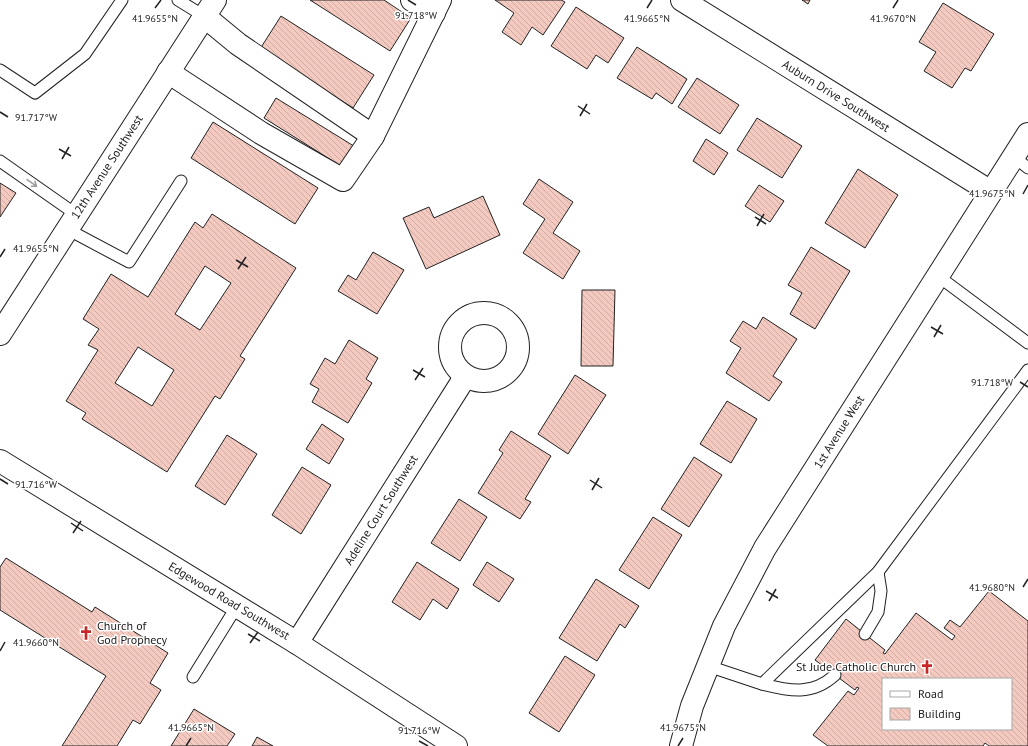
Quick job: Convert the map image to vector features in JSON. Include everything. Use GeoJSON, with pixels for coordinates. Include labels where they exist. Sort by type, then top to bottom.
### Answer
{"type":"FeatureCollection","features":[{"type":"Feature","properties":{"kind":"street"},"geometry":{"type":"LineString","coordinates":[[168,72],[262,133],[343,180],[373,136],[437,7],[412,0]]}},
{"type":"Feature","properties":{"kind":"street","name":"Auburn Drive Southwest"},"geometry":{"type":"LineString","coordinates":[[687,1],[991,192]]}},
{"type":"Feature","properties":{"kind":"street","name":"12th Avenue Southwest"},"geometry":{"type":"LineString","coordinates":[[0,334],[209,8]]}},
{"type":"Feature","properties":{"kind":"street"},"geometry":{"type":"LineString","coordinates":[[209,8],[238,44],[373,136]]}},
{"type":"Feature","properties":{"kind":"street","name":"1st Avenue West"},"geometry":{"type":"LineString","coordinates":[[681,746],[692,706],[724,626],[765,548],[991,192],[1021,162],[1028,134]]}},
{"type":"Feature","properties":{"kind":"street","name":"Adeline Court Southwest"},"geometry":{"type":"LineString","coordinates":[[297,643],[465,377]]}},
{"type":"Feature","properties":{"kind":"street","name":"Edgewood Road Southwest"},"geometry":{"type":"LineString","coordinates":[[0,461],[297,643],[456,746]]}},
{"type":"Feature","properties":{"kind":"lane"},"geometry":{"type":"LineString","coordinates":[[0,70],[35,92],[85,54],[122,0]]}},
{"type":"Feature","properties":{"kind":"lane"},"geometry":{"type":"LineString","coordinates":[[178,0],[209,8]]}},
{"type":"Feature","properties":{"kind":"lane"},"geometry":{"type":"LineString","coordinates":[[0,161],[72,222],[129,262],[181,181]]}},
{"type":"Feature","properties":{"kind":"lane"},"geometry":{"type":"LineString","coordinates":[[938,276],[1028,343]]}},
{"type":"Feature","properties":{"kind":"lane"},"geometry":{"type":"LineString","coordinates":[[762,684],[878,572],[1028,370]]}},
{"type":"Feature","properties":{"kind":"lane"},"geometry":{"type":"LineString","coordinates":[[865,634],[878,612],[881,591],[878,572]]}},
{"type":"Feature","properties":{"kind":"lane"},"geometry":{"type":"LineString","coordinates":[[193,677],[237,606]]}},
{"type":"Feature","properties":{"kind":"lane"},"geometry":{"type":"LineString","coordinates":[[708,666],[762,684],[789,690],[812,689],[826,683],[835,675]]}},
{"type":"Feature","properties":{"kind":"building"},"geometry":{"type":"Polygon","coordinates":[[[310,0],[384,0],[411,18],[390,51],[310,0]]]}},
{"type":"Feature","properties":{"kind":"building"},"geometry":{"type":"Polygon","coordinates":[[[495,0],[561,0],[565,2],[543,35],[532,27],[521,45],[502,32],[514,13],[495,0]]]}},
{"type":"Feature","properties":{"kind":"building"},"geometry":{"type":"Polygon","coordinates":[[[802,0],[810,0],[808,4],[802,0]]]}},
{"type":"Feature","properties":{"kind":"building"},"geometry":{"type":"Polygon","coordinates":[[[943,3],[994,34],[971,71],[965,68],[952,88],[924,71],[936,52],[919,42],[943,3]]]}},
{"type":"Feature","properties":{"kind":"building"},"geometry":{"type":"Polygon","coordinates":[[[576,7],[624,38],[608,63],[596,55],[587,69],[551,46],[576,7]]]}},
{"type":"Feature","properties":{"kind":"building"},"geometry":{"type":"Polygon","coordinates":[[[281,16],[374,75],[353,108],[260,49],[281,16]]]}},
{"type":"Feature","properties":{"kind":"building"},"geometry":{"type":"Polygon","coordinates":[[[637,47],[687,79],[672,104],[656,93],[652,99],[617,78],[637,47]]]}},
{"type":"Feature","properties":{"kind":"building"},"geometry":{"type":"Polygon","coordinates":[[[697,78],[739,105],[720,134],[678,107],[697,78]]]}},
{"type":"Feature","properties":{"kind":"building"},"geometry":{"type":"Polygon","coordinates":[[[276,98],[357,148],[344,168],[264,118],[276,98]]]}},
{"type":"Feature","properties":{"kind":"building"},"geometry":{"type":"Polygon","coordinates":[[[757,118],[802,146],[782,178],[737,150],[757,118]]]}},
{"type":"Feature","properties":{"kind":"building"},"geometry":{"type":"Polygon","coordinates":[[[213,122],[318,188],[295,224],[191,158],[213,122]]]}},
{"type":"Feature","properties":{"kind":"building"},"geometry":{"type":"Polygon","coordinates":[[[706,139],[728,153],[714,175],[693,161],[706,139]]]}},
{"type":"Feature","properties":{"kind":"building"},"geometry":{"type":"Polygon","coordinates":[[[858,169],[898,195],[865,248],[825,223],[858,169]]]}},
{"type":"Feature","properties":{"kind":"building"},"geometry":{"type":"Polygon","coordinates":[[[539,179],[573,202],[553,233],[580,251],[563,279],[523,253],[545,219],[523,204],[539,179]]]}},
{"type":"Feature","properties":{"kind":"building"},"geometry":{"type":"Polygon","coordinates":[[[0,183],[16,193],[0,217],[0,183]]]}},
{"type":"Feature","properties":{"kind":"building"},"geometry":{"type":"Polygon","coordinates":[[[759,185],[784,201],[770,222],[745,206],[759,185]]]}},
{"type":"Feature","properties":{"kind":"building"},"geometry":{"type":"Polygon","coordinates":[[[483,196],[500,235],[426,269],[403,218],[429,207],[434,218],[483,196]]]}},
{"type":"Feature","properties":{"kind":"building"},"geometry":{"type":"Polygon","coordinates":[[[212,214],[296,268],[240,356],[245,359],[220,399],[215,396],[167,472],[82,419],[86,413],[66,401],[98,350],[88,345],[99,329],[83,319],[111,274],[148,297],[195,222],[203,228],[212,214]],[[205,266],[175,314],[200,330],[231,283],[205,266]],[[138,347],[115,383],[152,406],[174,370],[138,347]]]}},
{"type":"Feature","properties":{"kind":"building"},"geometry":{"type":"Polygon","coordinates":[[[811,247],[850,271],[815,329],[790,314],[802,293],[788,285],[811,247]]]}},
{"type":"Feature","properties":{"kind":"building"},"geometry":{"type":"Polygon","coordinates":[[[373,252],[404,270],[377,314],[338,291],[348,275],[356,280],[373,252]]]}},
{"type":"Feature","properties":{"kind":"building"},"geometry":{"type":"Polygon","coordinates":[[[582,290],[615,290],[613,366],[581,366],[582,290]]]}},
{"type":"Feature","properties":{"kind":"building"},"geometry":{"type":"Polygon","coordinates":[[[763,317],[797,339],[773,376],[782,382],[769,401],[726,373],[741,348],[730,341],[743,321],[756,329],[763,317]]]}},
{"type":"Feature","properties":{"kind":"building"},"geometry":{"type":"Polygon","coordinates":[[[349,340],[378,358],[366,379],[372,383],[348,423],[312,402],[319,389],[310,384],[325,358],[335,364],[349,340]]]}},
{"type":"Feature","properties":{"kind":"building"},"geometry":{"type":"Polygon","coordinates":[[[575,375],[606,395],[568,454],[538,434],[575,375]]]}},
{"type":"Feature","properties":{"kind":"building"},"geometry":{"type":"Polygon","coordinates":[[[727,401],[757,419],[731,463],[700,444],[727,401]]]}},
{"type":"Feature","properties":{"kind":"building"},"geometry":{"type":"Polygon","coordinates":[[[322,424],[344,439],[329,464],[306,449],[322,424]]]}},
{"type":"Feature","properties":{"kind":"building"},"geometry":{"type":"Polygon","coordinates":[[[511,431],[551,456],[525,499],[531,502],[520,519],[478,493],[503,453],[499,450],[511,431]]]}},
{"type":"Feature","properties":{"kind":"building"},"geometry":{"type":"Polygon","coordinates":[[[227,435],[257,454],[225,505],[195,486],[227,435]]]}},
{"type":"Feature","properties":{"kind":"building"},"geometry":{"type":"Polygon","coordinates":[[[694,457],[722,475],[689,527],[661,509],[694,457]]]}},
{"type":"Feature","properties":{"kind":"building"},"geometry":{"type":"Polygon","coordinates":[[[302,467],[331,485],[301,534],[272,515],[302,467]]]}},
{"type":"Feature","properties":{"kind":"building"},"geometry":{"type":"Polygon","coordinates":[[[459,499],[487,517],[460,561],[431,543],[459,499]]]}},
{"type":"Feature","properties":{"kind":"building"},"geometry":{"type":"Polygon","coordinates":[[[653,517],[682,535],[649,589],[619,570],[653,517]]]}},
{"type":"Feature","properties":{"kind":"building","name":"Church of God Prophecy"},"geometry":{"type":"Polygon","coordinates":[[[6,558],[92,612],[95,607],[168,653],[150,683],[161,690],[140,724],[133,720],[117,746],[62,746],[106,676],[0,610],[0,567],[6,558]]]}},
{"type":"Feature","properties":{"kind":"building"},"geometry":{"type":"Polygon","coordinates":[[[417,562],[459,589],[447,609],[433,599],[420,620],[392,602],[417,562]]]}},
{"type":"Feature","properties":{"kind":"building"},"geometry":{"type":"Polygon","coordinates":[[[487,562],[514,579],[499,602],[473,585],[487,562]]]}},
{"type":"Feature","properties":{"kind":"building"},"geometry":{"type":"Polygon","coordinates":[[[596,579],[639,606],[625,628],[620,624],[597,661],[559,638],[596,579]]]}},
{"type":"Feature","properties":{"kind":"building","name":"St Jude Catholic Church"},"geometry":{"type":"Polygon","coordinates":[[[989,591],[1028,621],[1028,746],[989,746],[985,743],[983,746],[828,746],[813,735],[848,691],[854,695],[859,688],[857,687],[855,690],[815,660],[846,619],[885,650],[883,653],[885,654],[916,613],[952,640],[955,636],[944,628],[950,620],[960,627],[989,591]]]}},
{"type":"Feature","properties":{"kind":"building"},"geometry":{"type":"Polygon","coordinates":[[[565,656],[595,675],[559,732],[529,713],[565,656]]]}},
{"type":"Feature","properties":{"kind":"building"},"geometry":{"type":"Polygon","coordinates":[[[194,709],[235,734],[227,746],[171,746],[194,709]]]}},
{"type":"Feature","properties":{"kind":"building"},"geometry":{"type":"Polygon","coordinates":[[[257,737],[273,746],[252,746],[257,737]]]}},
{"type":"Feature","properties":{"kind":"place","name":"Church of God Prophecy"},"geometry":{"type":"Point","coordinates":[86,633]}},
{"type":"Feature","properties":{"kind":"place","name":"St Jude Catholic Church"},"geometry":{"type":"Point","coordinates":[927,667]}}]}
